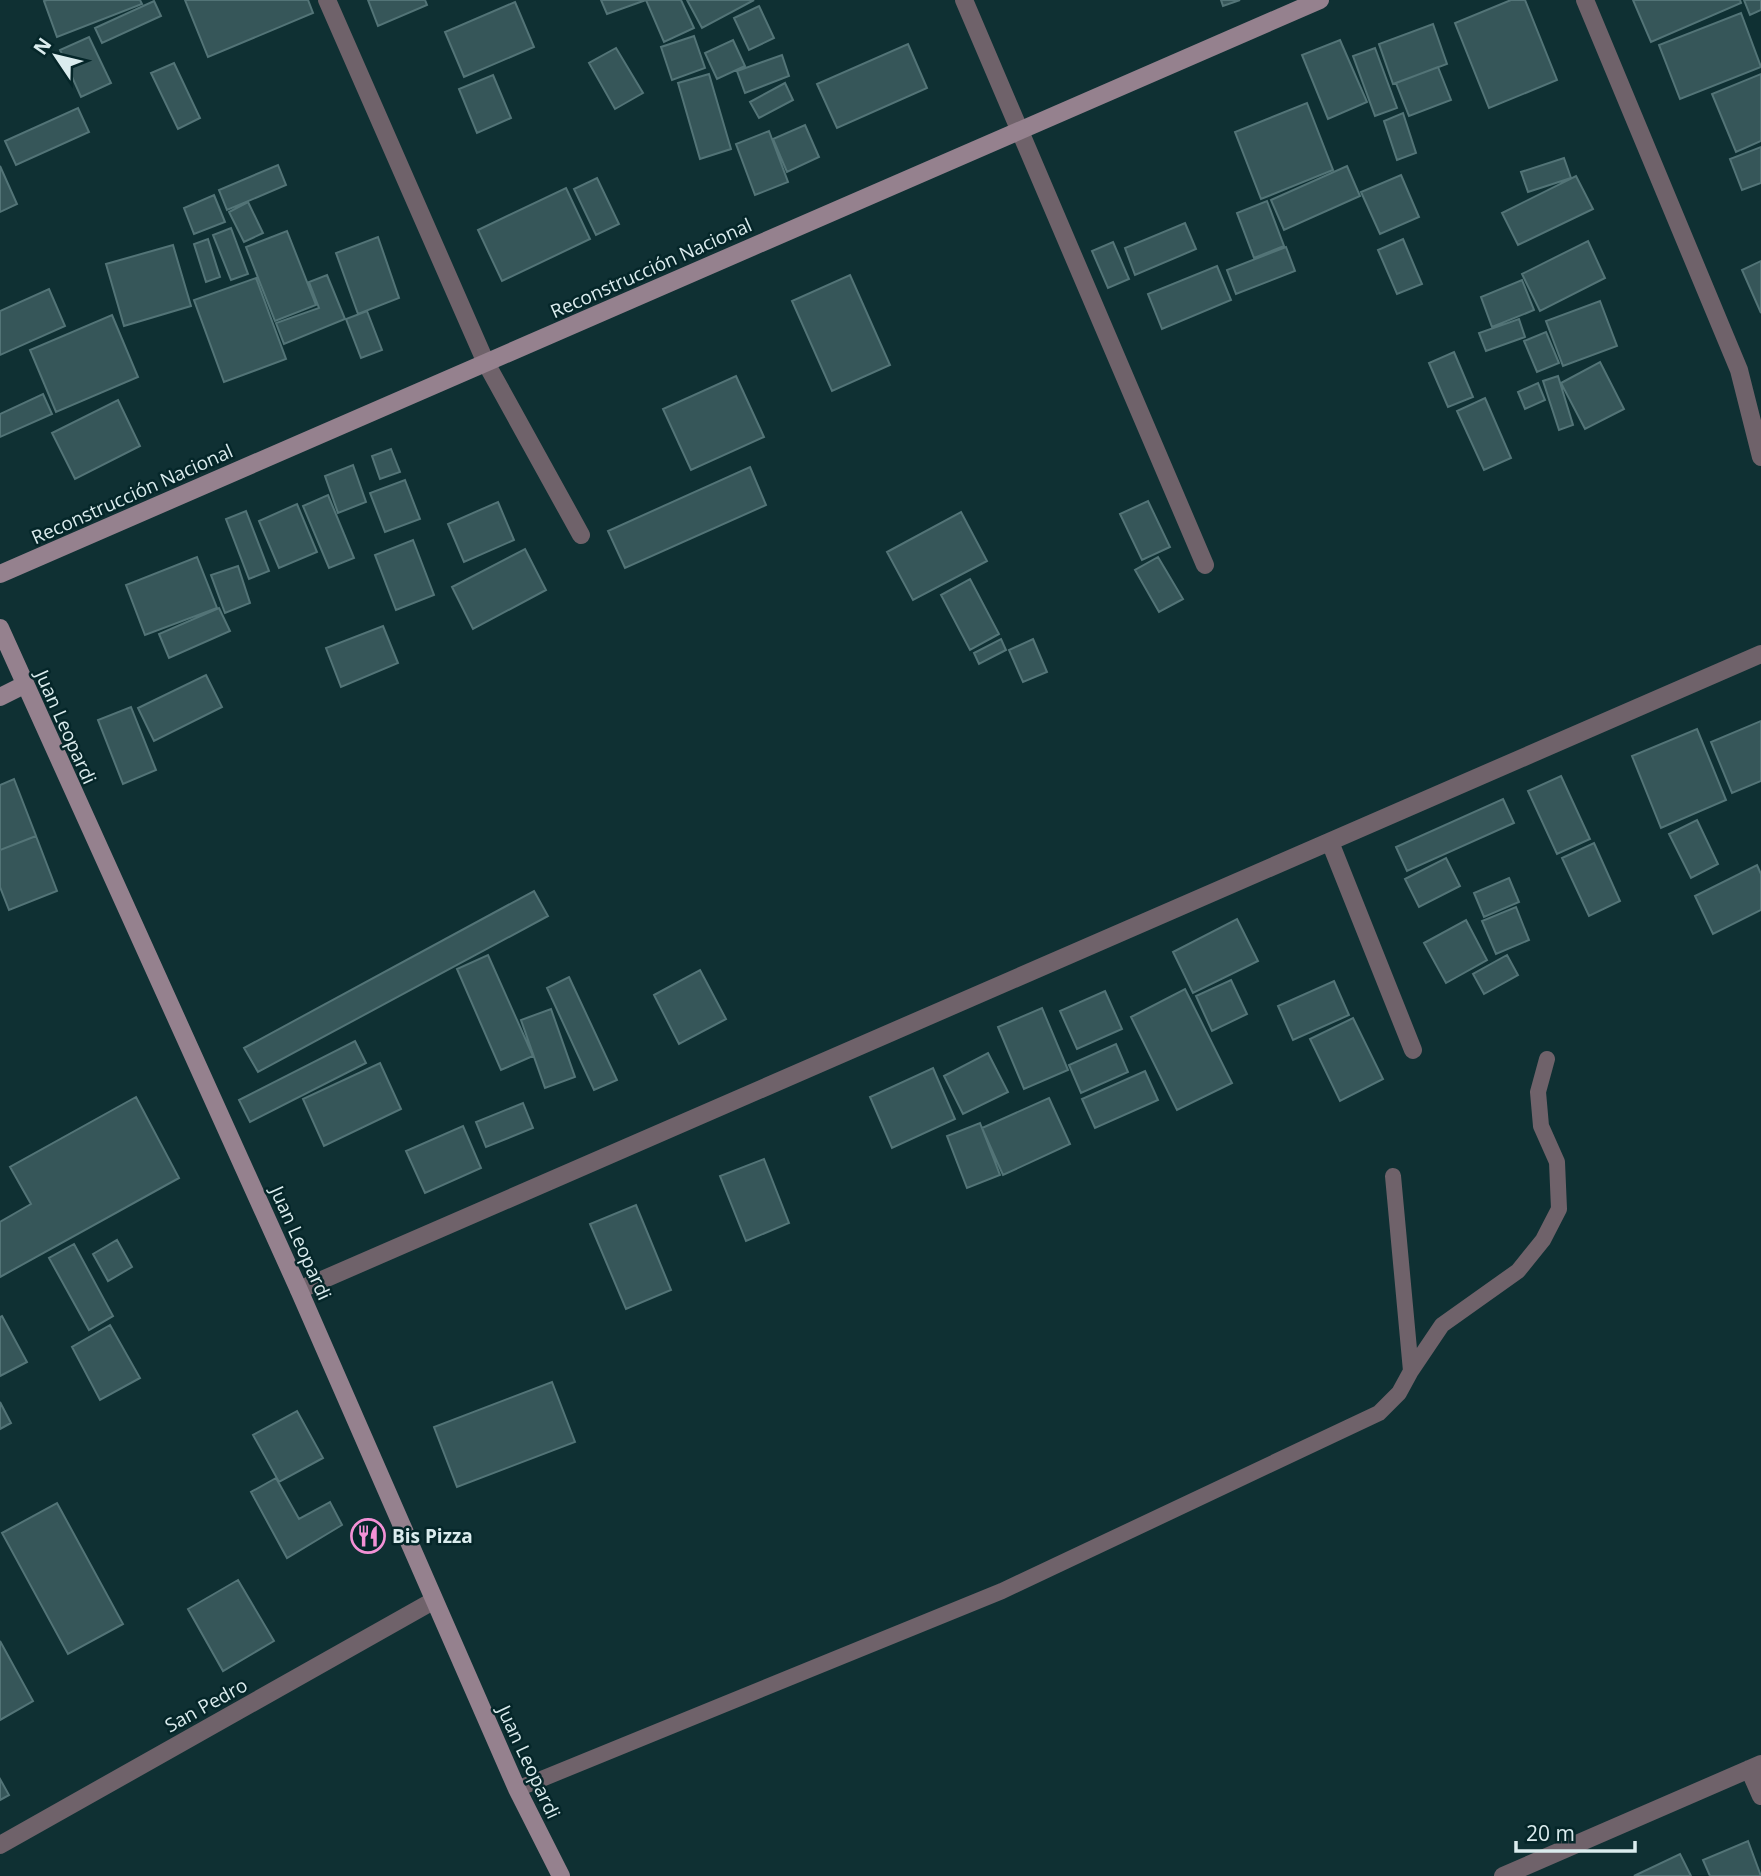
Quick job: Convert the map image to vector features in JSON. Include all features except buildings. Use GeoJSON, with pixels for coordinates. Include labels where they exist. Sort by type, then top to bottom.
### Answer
{"type":"FeatureCollection","features":[{"type":"Feature","properties":{"kind":"street"},"geometry":{"type":"LineString","coordinates":[[327,0],[486,363],[581,535]]}},
{"type":"Feature","properties":{"kind":"street"},"geometry":{"type":"LineString","coordinates":[[964,0],[1205,565]]}},
{"type":"Feature","properties":{"kind":"street","name":"Reconstrucción Nacional"},"geometry":{"type":"LineString","coordinates":[[0,574],[1320,0]]}},
{"type":"Feature","properties":{"kind":"street"},"geometry":{"type":"LineString","coordinates":[[1585,0],[1739,370],[1761,457]]}},
{"type":"Feature","properties":{"kind":"street","name":"Juan Leopardi"},"geometry":{"type":"LineString","coordinates":[[0,628],[23,685],[299,1290],[517,1789],[561,1876]]}},
{"type":"Feature","properties":{"kind":"street"},"geometry":{"type":"LineString","coordinates":[[299,1290],[1761,654]]}},
{"type":"Feature","properties":{"kind":"street"},"geometry":{"type":"LineString","coordinates":[[0,697],[23,685]]}},
{"type":"Feature","properties":{"kind":"street"},"geometry":{"type":"LineString","coordinates":[[1330,842],[1413,1050]]}},
{"type":"Feature","properties":{"kind":"street","name":"San Pedro"},"geometry":{"type":"LineString","coordinates":[[0,1845],[433,1601]]}},
{"type":"Feature","properties":{"kind":"street"},"geometry":{"type":"LineString","coordinates":[[1503,1876],[1755,1767],[1761,1796]]}},
{"type":"Feature","properties":{"kind":"lane"},"geometry":{"type":"LineString","coordinates":[[517,1789],[1002,1591],[1380,1413],[1399,1393],[1442,1325],[1518,1271],[1543,1240],[1559,1209],[1557,1162],[1541,1126],[1538,1092],[1547,1059]]}},
{"type":"Feature","properties":{"kind":"lane"},"geometry":{"type":"LineString","coordinates":[[1393,1176],[1411,1371]]}},
{"type":"Feature","properties":{"kind":"place","name":"Bis Pizza"},"geometry":{"type":"Point","coordinates":[368,1536]}}]}
